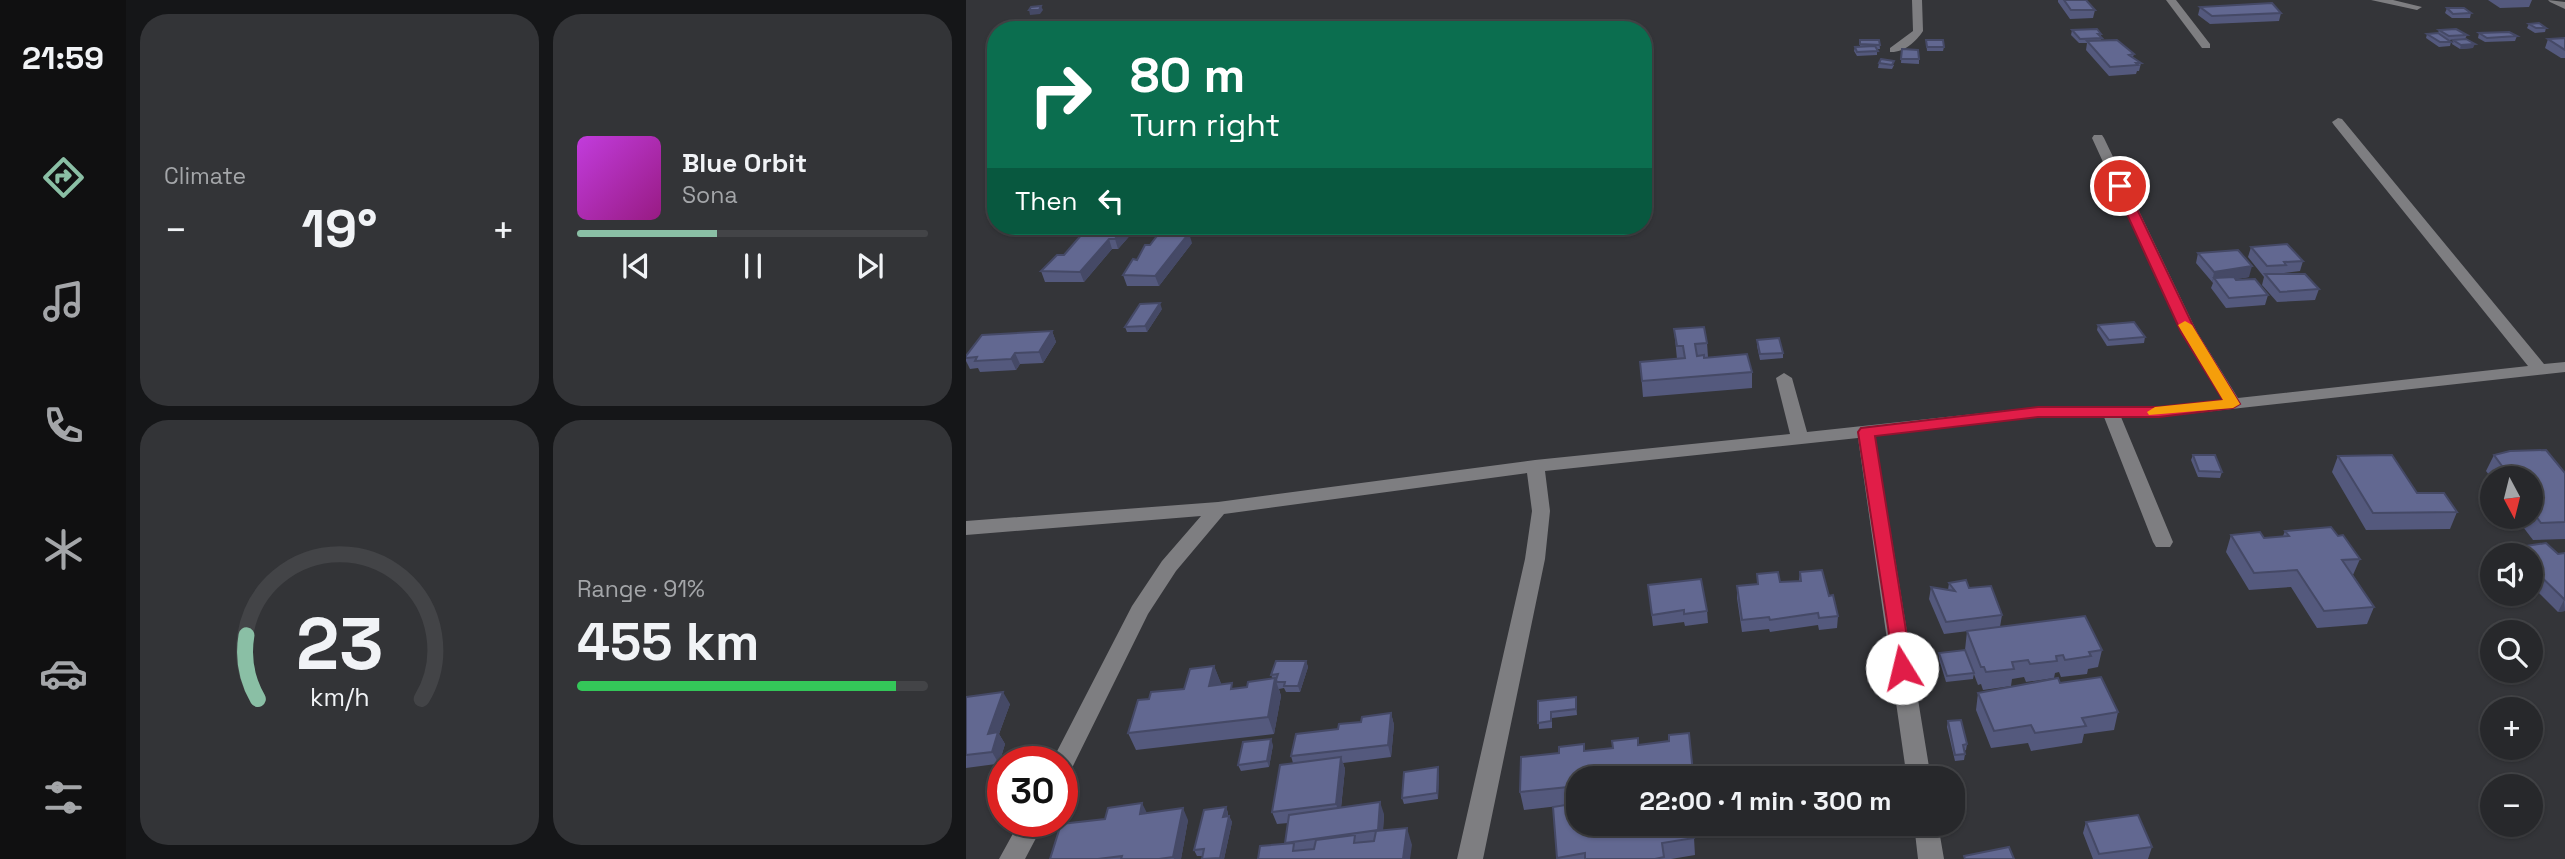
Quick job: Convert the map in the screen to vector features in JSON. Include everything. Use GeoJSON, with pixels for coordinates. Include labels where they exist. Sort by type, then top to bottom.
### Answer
{"type":"FeatureCollection","features":[{"type":"Feature","properties":{"kind":"street"},"geometry":{"type":"LineString","coordinates":[[1894,50],[1913,40],[1919,32],[1921,24],[1917,0]]}},
{"type":"Feature","properties":{"kind":"street"},"geometry":{"type":"LineString","coordinates":[[2171,0],[2206,46]]}},
{"type":"Feature","properties":{"kind":"street"},"geometry":{"type":"LineString","coordinates":[[2376,0],[2417,7]]}},
{"type":"Feature","properties":{"kind":"street"},"geometry":{"type":"LineString","coordinates":[[2553,0],[2565,6]]}},
{"type":"Feature","properties":{"kind":"street"},"geometry":{"type":"LineString","coordinates":[[2338,122],[2539,369]]}},
{"type":"Feature","properties":{"kind":"street"},"geometry":{"type":"LineString","coordinates":[[2098,138],[2189,332],[2233,404]]}},
{"type":"Feature","properties":{"kind":"street"},"geometry":{"type":"LineString","coordinates":[[966,528],[1218,508],[1535,466],[1611,460],[2038,412],[2159,412],[2565,366]]}},
{"type":"Feature","properties":{"kind":"street"},"geometry":{"type":"LineString","coordinates":[[1784,378],[1800,439]]}},
{"type":"Feature","properties":{"kind":"street"},"geometry":{"type":"LineString","coordinates":[[2112,413],[2163,542]]}},
{"type":"Feature","properties":{"kind":"street"},"geometry":{"type":"LineString","coordinates":[[1866,432],[1917,766]]}},
{"type":"Feature","properties":{"kind":"street"},"geometry":{"type":"LineString","coordinates":[[1470,859],[1535,559],[1541,511],[1535,466]]}},
{"type":"Feature","properties":{"kind":"street"},"geometry":{"type":"LineString","coordinates":[[1072,746],[1139,611],[1169,566],[1218,508]]}},
{"type":"Feature","properties":{"kind":"street"},"geometry":{"type":"LineString","coordinates":[[1928,836],[1931,859]]}},
{"type":"Feature","properties":{"kind":"street"},"geometry":{"type":"LineString","coordinates":[[1012,859],[1024,837]]}},
{"type":"Feature","properties":{"kind":"building"},"geometry":{"type":"Polygon","coordinates":[[[2064,0],[2086,0],[2095,10],[2071,10],[2064,0]]]}},
{"type":"Feature","properties":{"kind":"building"},"geometry":{"type":"Polygon","coordinates":[[[2272,3],[2281,13],[2212,16],[2200,7],[2272,3]]]}},
{"type":"Feature","properties":{"kind":"building"},"geometry":{"type":"Polygon","coordinates":[[[1041,6],[1039,10],[1029,10],[1031,7],[1041,6]]]}},
{"type":"Feature","properties":{"kind":"building"},"geometry":{"type":"Polygon","coordinates":[[[2447,8],[2464,8],[2471,13],[2453,14],[2447,8]]]}},
{"type":"Feature","properties":{"kind":"building"},"geometry":{"type":"Polygon","coordinates":[[[2539,23],[2546,28],[2536,28],[2529,24],[2539,23]]]}},
{"type":"Feature","properties":{"kind":"building"},"geometry":{"type":"Polygon","coordinates":[[[2097,29],[2102,38],[2080,39],[2072,30],[2097,29]]]}},
{"type":"Feature","properties":{"kind":"building"},"geometry":{"type":"Polygon","coordinates":[[[2456,29],[2467,35],[2449,36],[2439,30],[2456,29]]]}},
{"type":"Feature","properties":{"kind":"building"},"geometry":{"type":"Polygon","coordinates":[[[2509,32],[2517,36],[2487,38],[2479,33],[2509,32]]]}},
{"type":"Feature","properties":{"kind":"building"},"geometry":{"type":"Polygon","coordinates":[[[2438,33],[2451,42],[2440,42],[2427,34],[2438,33]]]}},
{"type":"Feature","properties":{"kind":"building"},"geometry":{"type":"Polygon","coordinates":[[[2565,38],[2565,50],[2548,39],[2565,38]]]}},
{"type":"Feature","properties":{"kind":"building"},"geometry":{"type":"Polygon","coordinates":[[[2466,39],[2475,44],[2461,45],[2453,40],[2466,39]]]}},
{"type":"Feature","properties":{"kind":"building"},"geometry":{"type":"Polygon","coordinates":[[[1860,40],[1879,40],[1880,45],[1860,44],[1860,40]]]}},
{"type":"Feature","properties":{"kind":"building"},"geometry":{"type":"Polygon","coordinates":[[[1926,40],[1943,40],[1944,47],[1927,47],[1926,40]]]}},
{"type":"Feature","properties":{"kind":"building"},"geometry":{"type":"Polygon","coordinates":[[[2117,40],[2134,54],[2129,55],[2141,63],[2110,67],[2087,41],[2117,40]]]}},
{"type":"Feature","properties":{"kind":"building"},"geometry":{"type":"Polygon","coordinates":[[[1875,46],[1878,51],[1857,52],[1855,47],[1875,46]]]}},
{"type":"Feature","properties":{"kind":"building"},"geometry":{"type":"Polygon","coordinates":[[[1902,49],[1918,50],[1919,59],[1901,59],[1902,49]]]}},
{"type":"Feature","properties":{"kind":"building"},"geometry":{"type":"Polygon","coordinates":[[[1881,59],[1894,61],[1892,65],[1879,63],[1881,59]]]}},
{"type":"Feature","properties":{"kind":"building"},"geometry":{"type":"Polygon","coordinates":[[[1081,235],[1118,235],[1115,239],[1109,239],[1080,272],[1041,271],[1057,255],[1064,255],[1081,235]]]}},
{"type":"Feature","properties":{"kind":"building"},"geometry":{"type":"Polygon","coordinates":[[[1158,235],[1187,235],[1155,276],[1123,275],[1133,259],[1137,260],[1145,245],[1150,245],[1158,235]]]}},
{"type":"Feature","properties":{"kind":"building"},"geometry":{"type":"Polygon","coordinates":[[[2287,244],[2303,261],[2267,266],[2251,247],[2287,244]]]}},
{"type":"Feature","properties":{"kind":"building"},"geometry":{"type":"Polygon","coordinates":[[[2238,250],[2252,266],[2214,272],[2198,253],[2238,250]]]}},
{"type":"Feature","properties":{"kind":"building"},"geometry":{"type":"Polygon","coordinates":[[[2265,274],[2305,274],[2319,289],[2280,292],[2265,274]]]}},
{"type":"Feature","properties":{"kind":"building"},"geometry":{"type":"Polygon","coordinates":[[[2234,277],[2236,280],[2255,279],[2268,295],[2229,298],[2214,278],[2234,277]]]}},
{"type":"Feature","properties":{"kind":"building"},"geometry":{"type":"Polygon","coordinates":[[[1160,303],[1145,326],[1125,327],[1140,304],[1160,303]]]}},
{"type":"Feature","properties":{"kind":"building"},"geometry":{"type":"Polygon","coordinates":[[[2134,322],[2145,337],[2109,340],[2098,325],[2134,322]]]}},
{"type":"Feature","properties":{"kind":"building"},"geometry":{"type":"Polygon","coordinates":[[[1704,327],[1707,343],[1695,344],[1697,356],[1704,355],[1704,358],[1747,354],[1752,372],[1642,381],[1640,362],[1685,358],[1683,346],[1677,346],[1674,329],[1704,327]]]}},
{"type":"Feature","properties":{"kind":"building"},"geometry":{"type":"Polygon","coordinates":[[[1052,331],[1039,352],[1015,353],[1011,359],[975,361],[977,357],[966,358],[982,335],[1052,331]]]}},
{"type":"Feature","properties":{"kind":"building"},"geometry":{"type":"Polygon","coordinates":[[[1779,338],[1783,353],[1760,354],[1757,340],[1779,338]]]}},
{"type":"Feature","properties":{"kind":"building"},"geometry":{"type":"Polygon","coordinates":[[[2546,450],[2565,473],[2565,522],[2543,523],[2543,466],[2502,466],[2494,455],[2510,451],[2546,450]]]}},
{"type":"Feature","properties":{"kind":"building"},"geometry":{"type":"Polygon","coordinates":[[[2193,455],[2215,455],[2222,472],[2199,471],[2193,455]]]}},
{"type":"Feature","properties":{"kind":"building"},"geometry":{"type":"Polygon","coordinates":[[[2392,455],[2417,493],[2444,493],[2457,512],[2373,513],[2338,456],[2392,455]]]}},
{"type":"Feature","properties":{"kind":"building"},"geometry":{"type":"Polygon","coordinates":[[[2331,527],[2338,536],[2343,535],[2360,559],[2342,560],[2374,607],[2324,611],[2297,570],[2254,573],[2231,535],[2260,532],[2264,538],[2289,536],[2285,531],[2331,527]]]}},
{"type":"Feature","properties":{"kind":"building"},"geometry":{"type":"Polygon","coordinates":[[[2543,543],[2558,554],[2565,553],[2565,600],[2543,579],[2543,543]]]}},
{"type":"Feature","properties":{"kind":"building"},"geometry":{"type":"Polygon","coordinates":[[[1822,570],[1829,596],[1833,595],[1838,616],[1819,618],[1818,613],[1770,620],[1769,617],[1742,620],[1737,586],[1758,584],[1757,574],[1778,572],[1780,582],[1801,581],[1800,572],[1822,570]]]}},
{"type":"Feature","properties":{"kind":"building"},"geometry":{"type":"Polygon","coordinates":[[[1701,579],[1707,611],[1684,614],[1684,610],[1652,615],[1648,585],[1701,579]]]}},
{"type":"Feature","properties":{"kind":"building"},"geometry":{"type":"Polygon","coordinates":[[[1966,580],[1969,588],[1991,586],[2002,615],[1946,622],[1931,587],[1955,591],[1949,583],[1966,580]]]}},
{"type":"Feature","properties":{"kind":"building"},"geometry":{"type":"Polygon","coordinates":[[[2085,616],[2102,650],[2089,652],[2091,656],[2065,660],[2063,655],[2056,656],[2057,661],[2030,664],[2028,660],[2012,662],[2014,669],[1986,672],[1984,667],[1981,667],[1967,631],[2085,616]]]}},
{"type":"Feature","properties":{"kind":"building"},"geometry":{"type":"Polygon","coordinates":[[[1965,650],[1974,673],[1947,676],[1939,653],[1965,650]]]}},
{"type":"Feature","properties":{"kind":"building"},"geometry":{"type":"Polygon","coordinates":[[[1276,661],[1306,661],[1298,686],[1284,686],[1285,682],[1277,682],[1278,674],[1271,675],[1276,661]]]}},
{"type":"Feature","properties":{"kind":"building"},"geometry":{"type":"Polygon","coordinates":[[[1214,666],[1209,686],[1232,683],[1231,689],[1247,687],[1248,682],[1275,678],[1268,717],[1128,733],[1138,700],[1149,699],[1151,692],[1184,689],[1190,669],[1214,666]]]}},
{"type":"Feature","properties":{"kind":"building"},"geometry":{"type":"Polygon","coordinates":[[[2101,677],[2118,712],[2082,718],[2086,726],[2035,733],[2031,725],[1994,731],[1978,693],[2058,678],[2060,683],[2101,677]]]}},
{"type":"Feature","properties":{"kind":"building"},"geometry":{"type":"Polygon","coordinates":[[[1003,692],[988,734],[998,732],[994,746],[987,746],[987,753],[966,755],[966,697],[1003,692]]]}},
{"type":"Feature","properties":{"kind":"building"},"geometry":{"type":"Polygon","coordinates":[[[1576,697],[1576,709],[1551,712],[1551,721],[1538,723],[1538,701],[1576,697]]]}},
{"type":"Feature","properties":{"kind":"building"},"geometry":{"type":"Polygon","coordinates":[[[1391,713],[1388,745],[1291,756],[1296,734],[1338,729],[1339,724],[1361,722],[1362,717],[1391,713]]]}},
{"type":"Feature","properties":{"kind":"building"},"geometry":{"type":"Polygon","coordinates":[[[1961,720],[1967,744],[1963,745],[1965,754],[1955,755],[1948,721],[1961,720]]]}},
{"type":"Feature","properties":{"kind":"building"},"geometry":{"type":"Polygon","coordinates":[[[1689,733],[1692,766],[1566,766],[1566,787],[1520,792],[1521,757],[1559,753],[1559,747],[1584,744],[1584,751],[1613,748],[1612,741],[1638,738],[1638,745],[1669,741],[1669,735],[1689,733]]]}},
{"type":"Feature","properties":{"kind":"building"},"geometry":{"type":"Polygon","coordinates":[[[1271,739],[1267,761],[1238,765],[1243,742],[1271,739]]]}},
{"type":"Feature","properties":{"kind":"building"},"geometry":{"type":"Polygon","coordinates":[[[1341,757],[1336,804],[1272,812],[1280,765],[1341,757]]]}},
{"type":"Feature","properties":{"kind":"building"},"geometry":{"type":"Polygon","coordinates":[[[1438,767],[1437,793],[1402,798],[1404,772],[1438,767]]]}},
{"type":"Feature","properties":{"kind":"building"},"geometry":{"type":"Polygon","coordinates":[[[1380,802],[1378,830],[1285,843],[1289,815],[1380,802]]]}},
{"type":"Feature","properties":{"kind":"building"},"geometry":{"type":"Polygon","coordinates":[[[1142,803],[1140,814],[1183,808],[1173,857],[1050,859],[1057,837],[1078,837],[1078,822],[1105,819],[1108,808],[1142,803]]]}},
{"type":"Feature","properties":{"kind":"building"},"geometry":{"type":"Polygon","coordinates":[[[1566,805],[1566,836],[1694,838],[1662,843],[1664,857],[1655,859],[1585,859],[1585,853],[1557,858],[1553,807],[1566,805]]]}},
{"type":"Feature","properties":{"kind":"building"},"geometry":{"type":"Polygon","coordinates":[[[1226,807],[1223,817],[1229,816],[1220,858],[1202,859],[1204,849],[1194,850],[1204,810],[1226,807]]]}},
{"type":"Feature","properties":{"kind":"building"},"geometry":{"type":"Polygon","coordinates":[[[2138,815],[2152,847],[2099,854],[2086,822],[2138,815]]]}},
{"type":"Feature","properties":{"kind":"building"},"geometry":{"type":"Polygon","coordinates":[[[1407,828],[1403,859],[1258,859],[1260,846],[1294,843],[1293,851],[1314,849],[1316,840],[1355,835],[1354,843],[1374,841],[1376,831],[1407,828]]]}},
{"type":"Feature","properties":{"kind":"building"},"geometry":{"type":"Polygon","coordinates":[[[2009,847],[2014,859],[1965,859],[1964,856],[2009,847]]]}},
{"type":"Feature","properties":{"kind":"slow traffic"},"geometry":{"type":"LineString","coordinates":[[2155,412],[2233,404],[2185,325]]}},
{"type":"Feature","properties":{"kind":"route"},"geometry":{"type":"LineString","coordinates":[[1902,668],[1866,432],[2038,412],[2159,412],[2233,404],[2189,332],[2120,186]]}}]}
